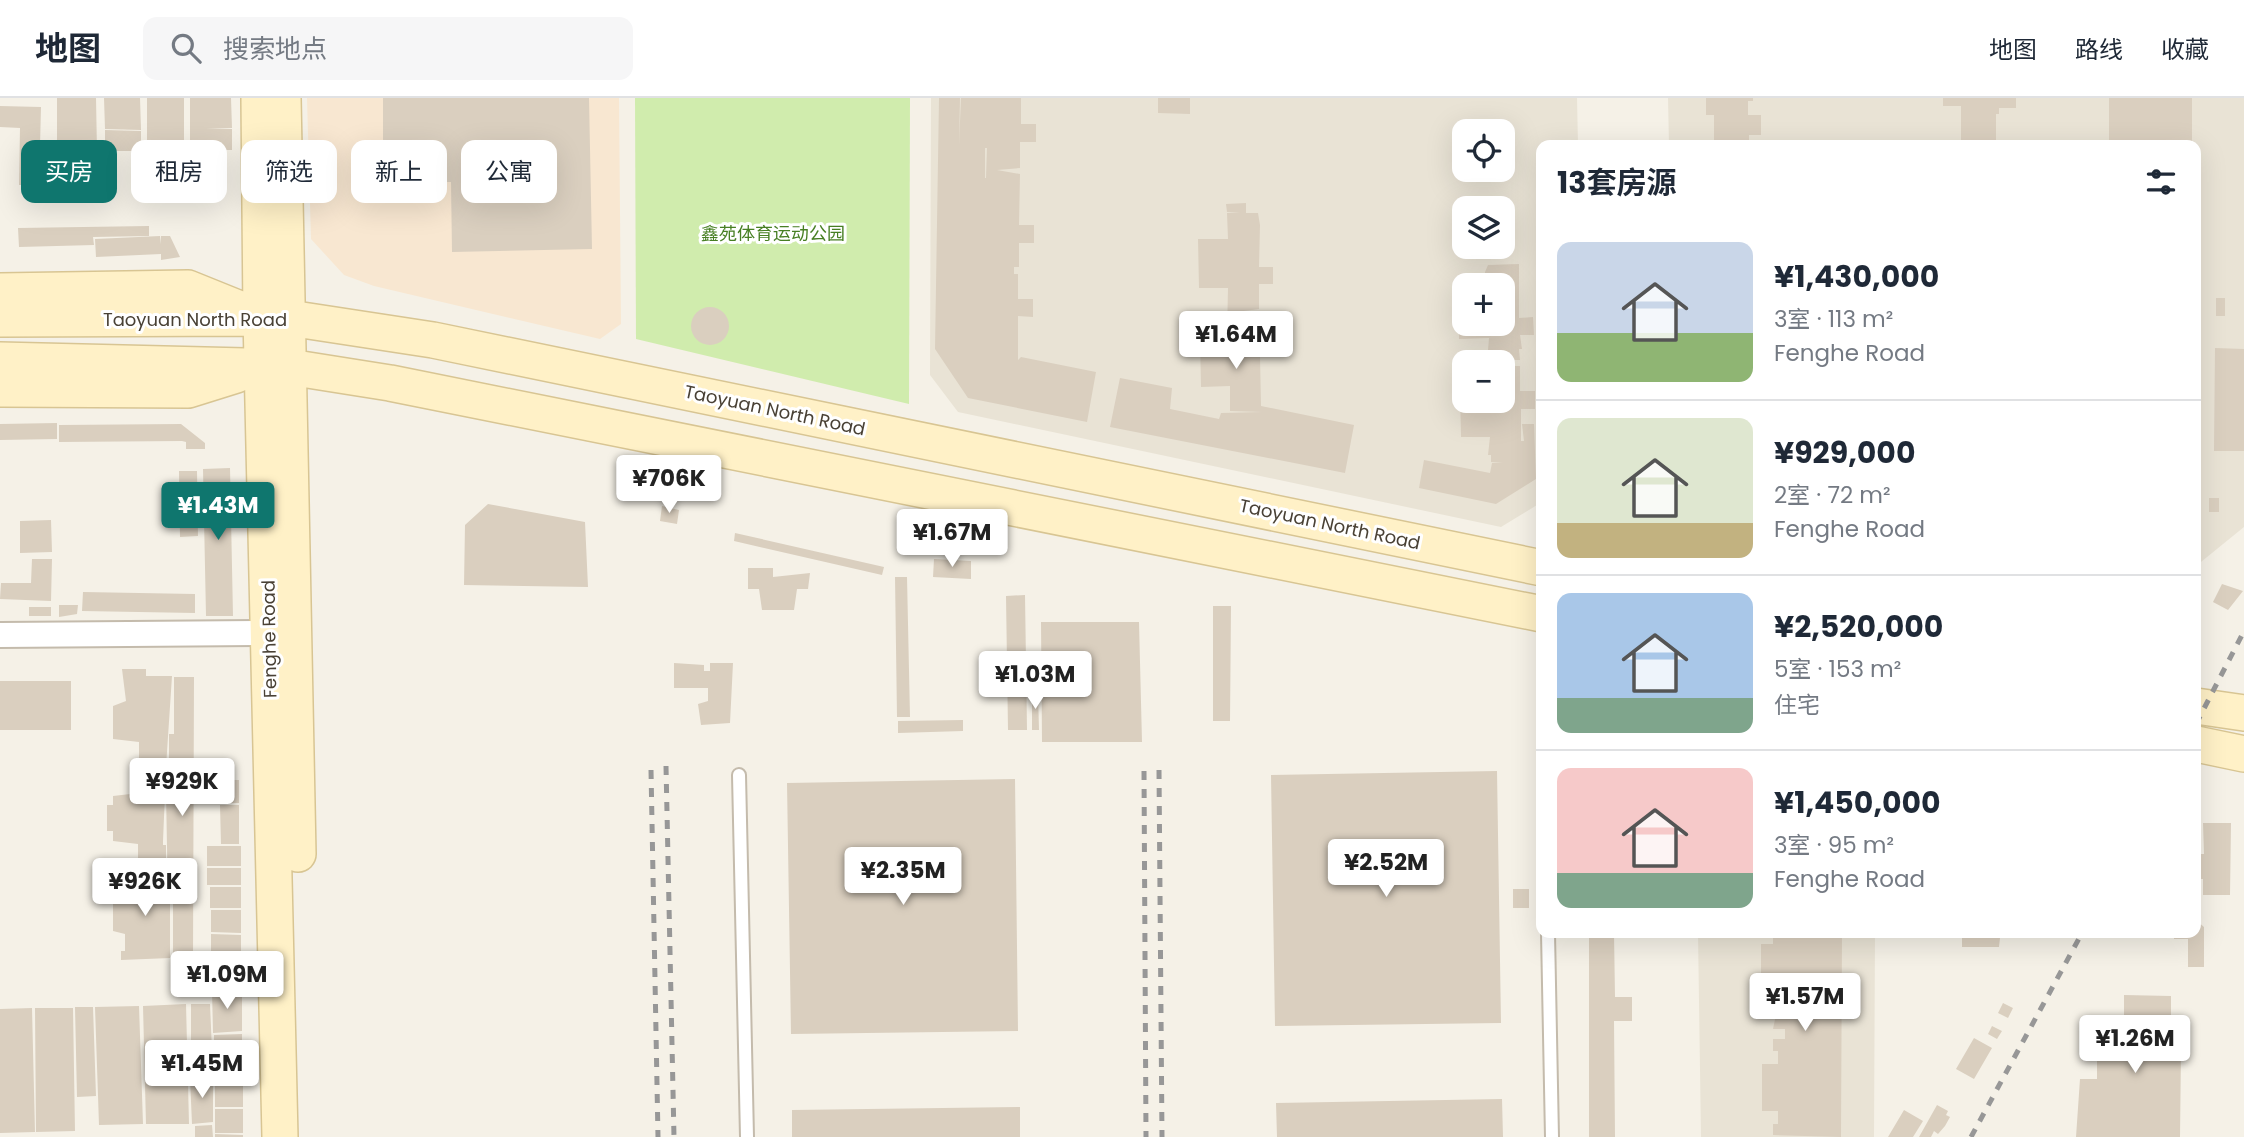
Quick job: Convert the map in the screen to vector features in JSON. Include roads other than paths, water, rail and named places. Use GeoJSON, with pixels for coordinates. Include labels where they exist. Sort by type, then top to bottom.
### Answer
{"type":"FeatureCollection","features":[{"type":"Feature","properties":{"kind":"main road","name":"Fenghe Road"},"geometry":{"type":"LineString","coordinates":[[259,98],[275,317],[303,1137]]}},
{"type":"Feature","properties":{"kind":"main road","name":"Fenghe Road"},"geometry":{"type":"LineString","coordinates":[[275,317],[283,98]]}},
{"type":"Feature","properties":{"kind":"main road"},"geometry":{"type":"LineString","coordinates":[[0,290],[188,288],[275,317]]}},
{"type":"Feature","properties":{"kind":"main road","name":"Taoyuan North Road"},"geometry":{"type":"LineString","coordinates":[[0,319],[275,317],[433,340],[1536,567]]}},
{"type":"Feature","properties":{"kind":"main road"},"geometry":{"type":"LineString","coordinates":[[0,360],[276,367],[486,402],[1536,613]]}},
{"type":"Feature","properties":{"kind":"main road","name":"Fenghe Road"},"geometry":{"type":"LineString","coordinates":[[276,367],[269,633],[280,1137]]}},
{"type":"Feature","properties":{"kind":"main road"},"geometry":{"type":"LineString","coordinates":[[0,389],[188,390],[276,367]]}},
{"type":"Feature","properties":{"kind":"main road"},"geometry":{"type":"LineString","coordinates":[[2201,707],[2244,713]]}},
{"type":"Feature","properties":{"kind":"main road"},"geometry":{"type":"LineString","coordinates":[[2201,745],[2244,754]]}},
{"type":"Feature","properties":{"kind":"street"},"geometry":{"type":"LineString","coordinates":[[0,635],[269,633]]}},
{"type":"Feature","properties":{"kind":"lane"},"geometry":{"type":"LineString","coordinates":[[739,775],[747,1137]]}},
{"type":"Feature","properties":{"kind":"lane"},"geometry":{"type":"LineString","coordinates":[[1548,938],[1552,1137]]}},
{"type":"Feature","properties":{"kind":"railway"},"geometry":{"type":"LineString","coordinates":[[2201,714],[2244,631]]}},
{"type":"Feature","properties":{"kind":"railway"},"geometry":{"type":"LineString","coordinates":[[666,766],[674,1137]]}},
{"type":"Feature","properties":{"kind":"railway"},"geometry":{"type":"LineString","coordinates":[[651,770],[658,1137]]}},
{"type":"Feature","properties":{"kind":"railway"},"geometry":{"type":"LineString","coordinates":[[1159,770],[1162,1137]]}},
{"type":"Feature","properties":{"kind":"railway"},"geometry":{"type":"LineString","coordinates":[[1144,771],[1146,1137]]}},
{"type":"Feature","properties":{"kind":"railway"},"geometry":{"type":"LineString","coordinates":[[1971,1137],[2079,938]]}},
{"type":"Feature","properties":{"kind":"park label","name":"鑫苑体育运动公园"},"geometry":{"type":"Point","coordinates":[773,233]}}]}
